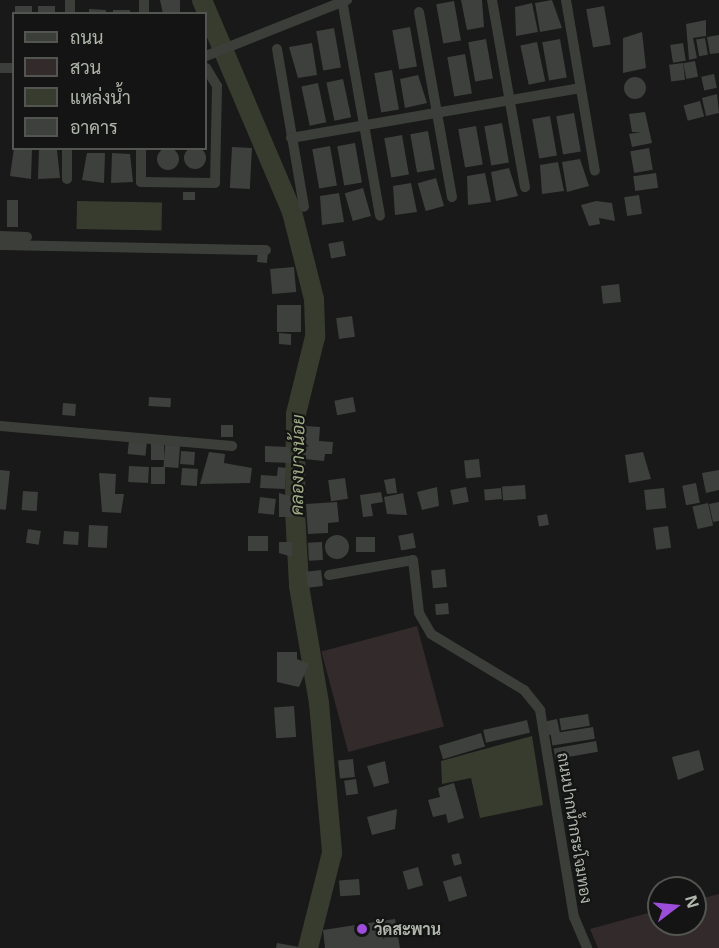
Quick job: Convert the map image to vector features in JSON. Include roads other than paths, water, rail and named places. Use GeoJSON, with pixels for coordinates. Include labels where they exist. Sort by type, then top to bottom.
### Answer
{"type":"FeatureCollection","features":[{"type":"Feature","properties":{"kind":"street"},"geometry":{"type":"LineString","coordinates":[[492,0],[525,187]]}},
{"type":"Feature","properties":{"kind":"street"},"geometry":{"type":"LineString","coordinates":[[566,0],[595,171]]}},
{"type":"Feature","properties":{"kind":"street"},"geometry":{"type":"LineString","coordinates":[[207,56],[344,1],[380,216]]}},
{"type":"Feature","properties":{"kind":"street"},"geometry":{"type":"LineString","coordinates":[[419,12],[452,197]]}},
{"type":"Feature","properties":{"kind":"street"},"geometry":{"type":"LineString","coordinates":[[277,49],[304,207]]}},
{"type":"Feature","properties":{"kind":"street"},"geometry":{"type":"LineString","coordinates":[[141,150],[141,182],[215,183],[217,86],[207,70]]}},
{"type":"Feature","properties":{"kind":"street"},"geometry":{"type":"LineString","coordinates":[[291,138],[580,88]]}},
{"type":"Feature","properties":{"kind":"street"},"geometry":{"type":"LineString","coordinates":[[67,179],[68,150]]}},
{"type":"Feature","properties":{"kind":"street"},"geometry":{"type":"LineString","coordinates":[[0,236],[27,237]]}},
{"type":"Feature","properties":{"kind":"street"},"geometry":{"type":"LineString","coordinates":[[0,245],[266,250]]}},
{"type":"Feature","properties":{"kind":"street"},"geometry":{"type":"LineString","coordinates":[[0,426],[232,446]]}},
{"type":"Feature","properties":{"kind":"street","name":"ถนนปากน้ำกระโจมทอง"},"geometry":{"type":"LineString","coordinates":[[329,575],[413,560],[419,613],[431,634],[524,690],[540,710],[574,917],[587,948]]}},
{"type":"Feature","properties":{"kind":"water"},"geometry":{"type":"Polygon","coordinates":[[[77,201],[162,202],[161,230],[77,229],[77,201]]]}},
{"type":"Feature","properties":{"kind":"water"},"geometry":{"type":"Polygon","coordinates":[[[532,736],[543,805],[480,818],[471,778],[442,784],[441,761],[532,736]]]}},
{"type":"Feature","properties":{"kind":"waterway","name":"คลองบางน้อย"},"geometry":{"type":"LineString","coordinates":[[202,0],[292,212],[314,299],[315,337],[296,414],[295,511],[299,586],[319,703],[332,853],[308,948]]}},
{"type":"Feature","properties":{"kind":"place","name":"วัดสะพาน"},"geometry":{"type":"Point","coordinates":[362,929]}}]}
